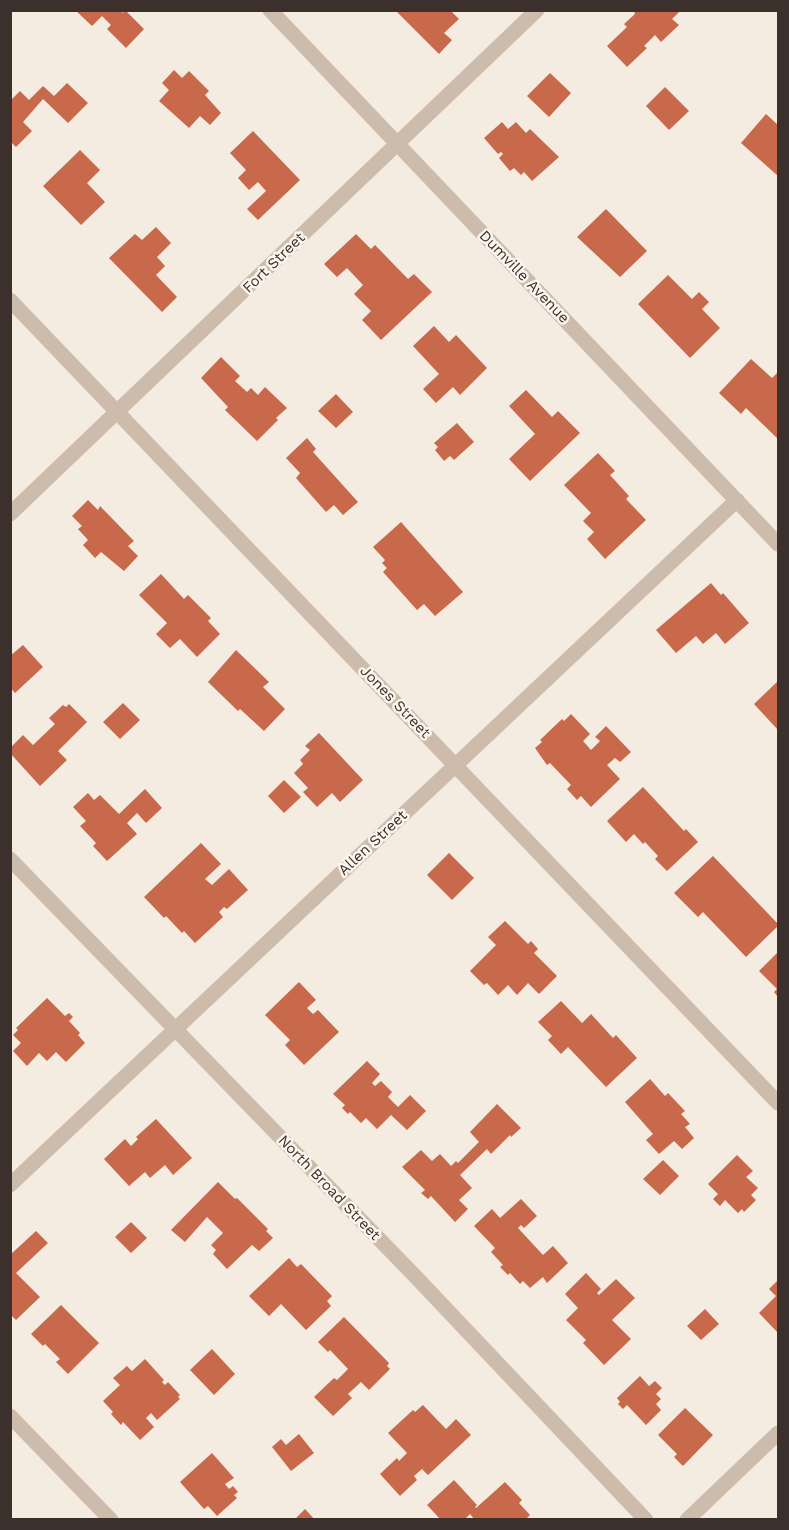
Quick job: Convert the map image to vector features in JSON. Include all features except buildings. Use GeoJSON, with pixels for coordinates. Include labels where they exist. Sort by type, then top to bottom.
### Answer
{"type":"FeatureCollection","features":[{"type":"Feature","properties":{"kind":"street","name":"Dumville Avenue"},"geometry":{"type":"LineString","coordinates":[[270,10],[778,544]]}},
{"type":"Feature","properties":{"kind":"street","name":"Fort Street"},"geometry":{"type":"LineString","coordinates":[[10,514],[537,10]]}},
{"type":"Feature","properties":{"kind":"street","name":"Jones Street"},"geometry":{"type":"LineString","coordinates":[[10,300],[778,1103]]}},
{"type":"Feature","properties":{"kind":"street","name":"Allen Street"},"geometry":{"type":"LineString","coordinates":[[10,1185],[737,500]]}},
{"type":"Feature","properties":{"kind":"street","name":"North Broad Street"},"geometry":{"type":"LineString","coordinates":[[10,859],[414,1275],[646,1520]]}},
{"type":"Feature","properties":{"kind":"street"},"geometry":{"type":"LineString","coordinates":[[10,1416],[111,1520]]}},
{"type":"Feature","properties":{"kind":"street"},"geometry":{"type":"LineString","coordinates":[[687,1520],[778,1433]]}}]}
